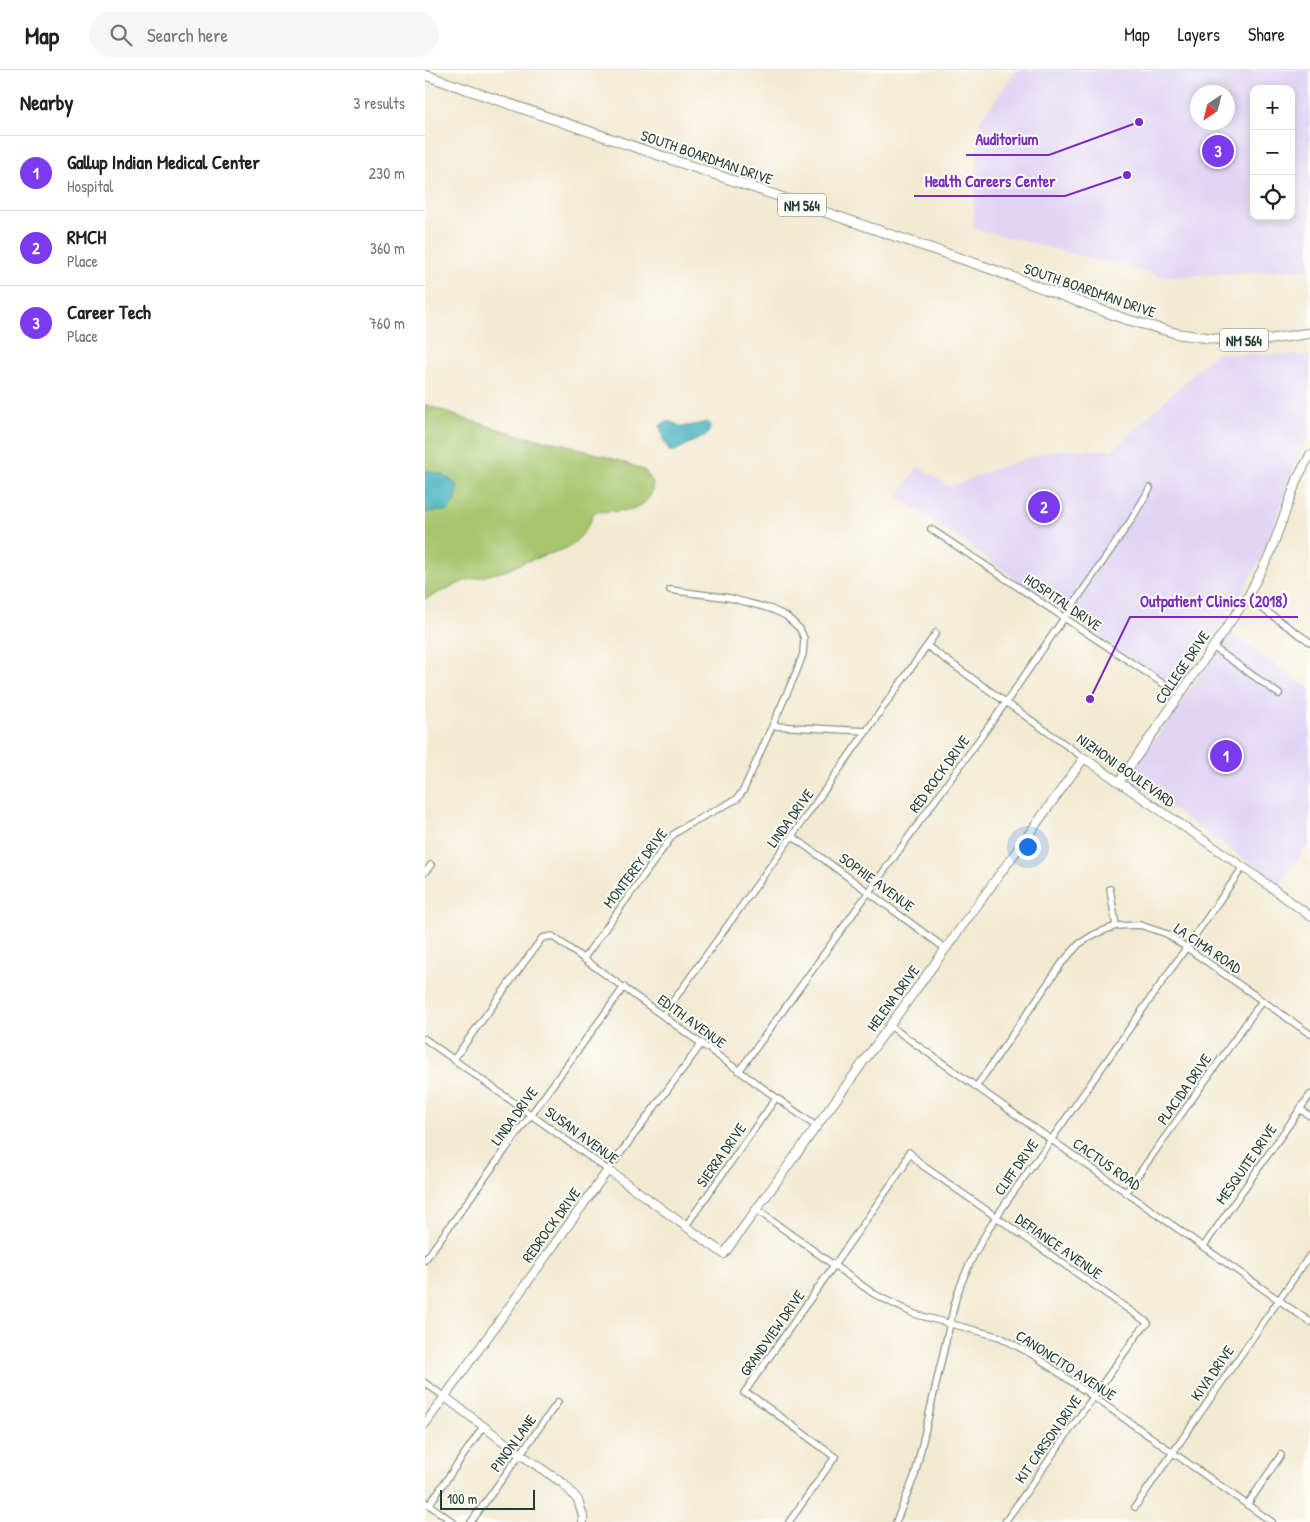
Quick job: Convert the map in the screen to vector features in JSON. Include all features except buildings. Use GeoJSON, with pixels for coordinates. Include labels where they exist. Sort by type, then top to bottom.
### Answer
{"type":"FeatureCollection","features":[{"type":"Feature","properties":{"kind":"main road","name":"SOUTH BOARDMAN DRIVE"},"geometry":{"type":"LineString","coordinates":[[425,75],[991,270],[1125,319],[1179,334],[1225,340],[1271,339],[1293,336]]}},
{"type":"Feature","properties":{"kind":"main road","name":"NM 564"},"geometry":{"type":"LineString","coordinates":[[1293,336],[1310,333]]}},
{"type":"Feature","properties":{"kind":"main road"},"geometry":{"type":"LineString","coordinates":[[1293,336],[1310,338]]}},
{"type":"Feature","properties":{"kind":"main road","name":"COLLEGE DRIVE"},"geometry":{"type":"LineString","coordinates":[[1119,782],[1247,598],[1270,554],[1298,477],[1309,459]]}},
{"type":"Feature","properties":{"kind":"main road","name":"NIZHONI BOULEVARD"},"geometry":{"type":"LineString","coordinates":[[1084,758],[1243,867],[1310,916]]}},
{"type":"Feature","properties":{"kind":"main road","name":"HELENA DRIVE"},"geometry":{"type":"LineString","coordinates":[[724,1254],[1084,758]]}},
{"type":"Feature","properties":{"kind":"main road","name":"SUSAN AVENUE"},"geometry":{"type":"LineString","coordinates":[[608,1170],[724,1254]]}},
{"type":"Feature","properties":{"kind":"main road","name":"REDROCK DRIVE"},"geometry":{"type":"LineString","coordinates":[[425,1424],[608,1170]]}},
{"type":"Feature","properties":{"kind":"main road"},"geometry":{"type":"LineString","coordinates":[[445,1397],[483,1428],[564,1484],[578,1500],[583,1522]]}},
{"type":"Feature","properties":{"kind":"street","name":"RED ROCK DRIVE"},"geometry":{"type":"LineString","coordinates":[[740,1070],[1007,701],[1130,522],[1150,488]]}},
{"type":"Feature","properties":{"kind":"street","name":"HOSPITAL DRIVE"},"geometry":{"type":"LineString","coordinates":[[931,530],[1180,695]]}},
{"type":"Feature","properties":{"kind":"street","name":"MONTEREY DRIVE"},"geometry":{"type":"LineString","coordinates":[[584,958],[673,835],[687,825],[737,800],[773,726],[803,654],[804,638],[800,629],[786,616],[771,609],[730,598],[670,590]]}},
{"type":"Feature","properties":{"kind":"street"},"geometry":{"type":"LineString","coordinates":[[1247,598],[1310,642]]}},
{"type":"Feature","properties":{"kind":"street","name":"LINDA DRIVE"},"geometry":{"type":"LineString","coordinates":[[663,1015],[935,633]]}},
{"type":"Feature","properties":{"kind":"street","name":"NIZHONI BOULEVARD"},"geometry":{"type":"LineString","coordinates":[[927,646],[1007,701],[1084,758]]}},
{"type":"Feature","properties":{"kind":"street"},"geometry":{"type":"LineString","coordinates":[[1213,647],[1279,694]]}},
{"type":"Feature","properties":{"kind":"street"},"geometry":{"type":"LineString","coordinates":[[773,726],[867,731]]}},
{"type":"Feature","properties":{"kind":"street","name":"SOPHIE AVENUE"},"geometry":{"type":"LineString","coordinates":[[792,836],[946,949]]}},
{"type":"Feature","properties":{"kind":"street"},"geometry":{"type":"LineString","coordinates":[[425,872],[431,865]]}},
{"type":"Feature","properties":{"kind":"street","name":"CLIFF DRIVE"},"geometry":{"type":"LineString","coordinates":[[895,1522],[915,1475],[955,1302],[966,1271],[996,1217],[1243,867]]}},
{"type":"Feature","properties":{"kind":"street"},"geometry":{"type":"LineString","coordinates":[[1110,890],[1117,926]]}},
{"type":"Feature","properties":{"kind":"street","name":"LA CIMA ROAD"},"geometry":{"type":"LineString","coordinates":[[976,1087],[1061,963],[1079,944],[1095,934],[1117,926],[1140,925],[1167,934],[1310,1034]]}},
{"type":"Feature","properties":{"kind":"street","name":"EDITH AVENUE"},"geometry":{"type":"LineString","coordinates":[[454,1059],[542,938],[551,936],[817,1127]]}},
{"type":"Feature","properties":{"kind":"street","name":"LINDA DRIVE"},"geometry":{"type":"LineString","coordinates":[[425,1260],[624,987]]}},
{"type":"Feature","properties":{"kind":"street","name":"PLACIDA DRIVE"},"geometry":{"type":"LineString","coordinates":[[1126,1192],[1262,1001]]}},
{"type":"Feature","properties":{"kind":"street","name":"CACTUS ROAD"},"geometry":{"type":"LineString","coordinates":[[890,1026],[1310,1322]]}},
{"type":"Feature","properties":{"kind":"street","name":"SUSAN AVENUE"},"geometry":{"type":"LineString","coordinates":[[425,1039],[608,1170]]}},
{"type":"Feature","properties":{"kind":"street","name":"REDROCK DRIVE"},"geometry":{"type":"LineString","coordinates":[[608,1170],[702,1043]]}},
{"type":"Feature","properties":{"kind":"street","name":"MESQUITE DRIVE"},"geometry":{"type":"LineString","coordinates":[[1203,1247],[1310,1095]]}},
{"type":"Feature","properties":{"kind":"street","name":"SIERRA DRIVE"},"geometry":{"type":"LineString","coordinates":[[685,1227],[777,1098]]}},
{"type":"Feature","properties":{"kind":"street"},"geometry":{"type":"LineString","coordinates":[[1300,1109],[1310,1116]]}},
{"type":"Feature","properties":{"kind":"street","name":"DEFIANCE AVENUE"},"geometry":{"type":"LineString","coordinates":[[909,1152],[922,1165],[1148,1323]]}},
{"type":"Feature","properties":{"kind":"street","name":"GRANDVIEW DRIVE"},"geometry":{"type":"LineString","coordinates":[[789,1522],[835,1456],[752,1396],[744,1393],[904,1166],[909,1152]]}},
{"type":"Feature","properties":{"kind":"street","name":"CANONCITO AVENUE"},"geometry":{"type":"LineString","coordinates":[[757,1210],[873,1294],[914,1314],[1000,1337],[1035,1356],[1272,1522]]}},
{"type":"Feature","properties":{"kind":"street","name":"KIVA DRIVE"},"geometry":{"type":"LineString","coordinates":[[1135,1507],[1310,1255]]}},
{"type":"Feature","properties":{"kind":"street","name":"KIT CARSON DRIVE"},"geometry":{"type":"LineString","coordinates":[[1005,1522],[1139,1332],[1148,1323]]}},
{"type":"Feature","properties":{"kind":"street"},"geometry":{"type":"LineString","coordinates":[[425,1383],[445,1397]]}},
{"type":"Feature","properties":{"kind":"street","name":"PINON LANE"},"geometry":{"type":"LineString","coordinates":[[471,1522],[558,1402]]}},
{"type":"Feature","properties":{"kind":"street"},"geometry":{"type":"LineString","coordinates":[[453,1522],[427,1503],[483,1428]]}},
{"type":"Feature","properties":{"kind":"street"},"geometry":{"type":"LineString","coordinates":[[1247,1504],[1281,1455]]}},
{"type":"Feature","properties":{"kind":"shaded area"},"geometry":{"type":"Polygon","coordinates":[[[1017,70],[1310,70],[1310,269],[1164,277],[973,228],[980,121],[1017,70]]]}},
{"type":"Feature","properties":{"kind":"shaded area"},"geometry":{"type":"Polygon","coordinates":[[[1216,353],[1310,355],[1310,434],[1299,454],[1260,561],[1241,595],[1177,688],[1061,611],[898,496],[918,466],[950,487],[996,468],[1054,450],[1112,450],[1216,353]]]}},
{"type":"Feature","properties":{"kind":"shaded area"},"geometry":{"type":"Polygon","coordinates":[[[1230,633],[1310,689],[1310,842],[1280,884],[1135,783],[1131,773],[1230,633]]]}},
{"type":"Feature","properties":{"kind":"green space"},"geometry":{"type":"Polygon","coordinates":[[[425,404],[465,419],[525,437],[564,444],[644,470],[653,482],[651,494],[641,505],[634,508],[594,512],[589,524],[570,547],[525,562],[505,571],[465,581],[425,599],[425,404]]]}},
{"type":"Feature","properties":{"kind":"water"},"geometry":{"type":"Polygon","coordinates":[[[665,422],[671,422],[682,427],[708,422],[711,425],[708,434],[675,451],[669,451],[663,439],[660,426],[665,422]]]}},
{"type":"Feature","properties":{"kind":"water"},"geometry":{"type":"Polygon","coordinates":[[[425,470],[444,475],[457,485],[456,500],[448,511],[425,512],[425,470]]]}},
{"type":"Feature","properties":{"kind":"place","name":"Auditorium"},"geometry":{"type":"Point","coordinates":[1139,122]}},
{"type":"Feature","properties":{"kind":"place","name":"Career Tech"},"geometry":{"type":"Point","coordinates":[1218,151]}},
{"type":"Feature","properties":{"kind":"place","name":"Health Careers Center"},"geometry":{"type":"Point","coordinates":[1127,175]}},
{"type":"Feature","properties":{"kind":"place","name":"RMCH"},"geometry":{"type":"Point","coordinates":[1044,507]}},
{"type":"Feature","properties":{"kind":"place","name":"Outpatient Clinics (2018)"},"geometry":{"type":"Point","coordinates":[1090,699]}},
{"type":"Feature","properties":{"kind":"place","name":"Gallup Indian Medical Center"},"geometry":{"type":"Point","coordinates":[1226,756]}}]}
